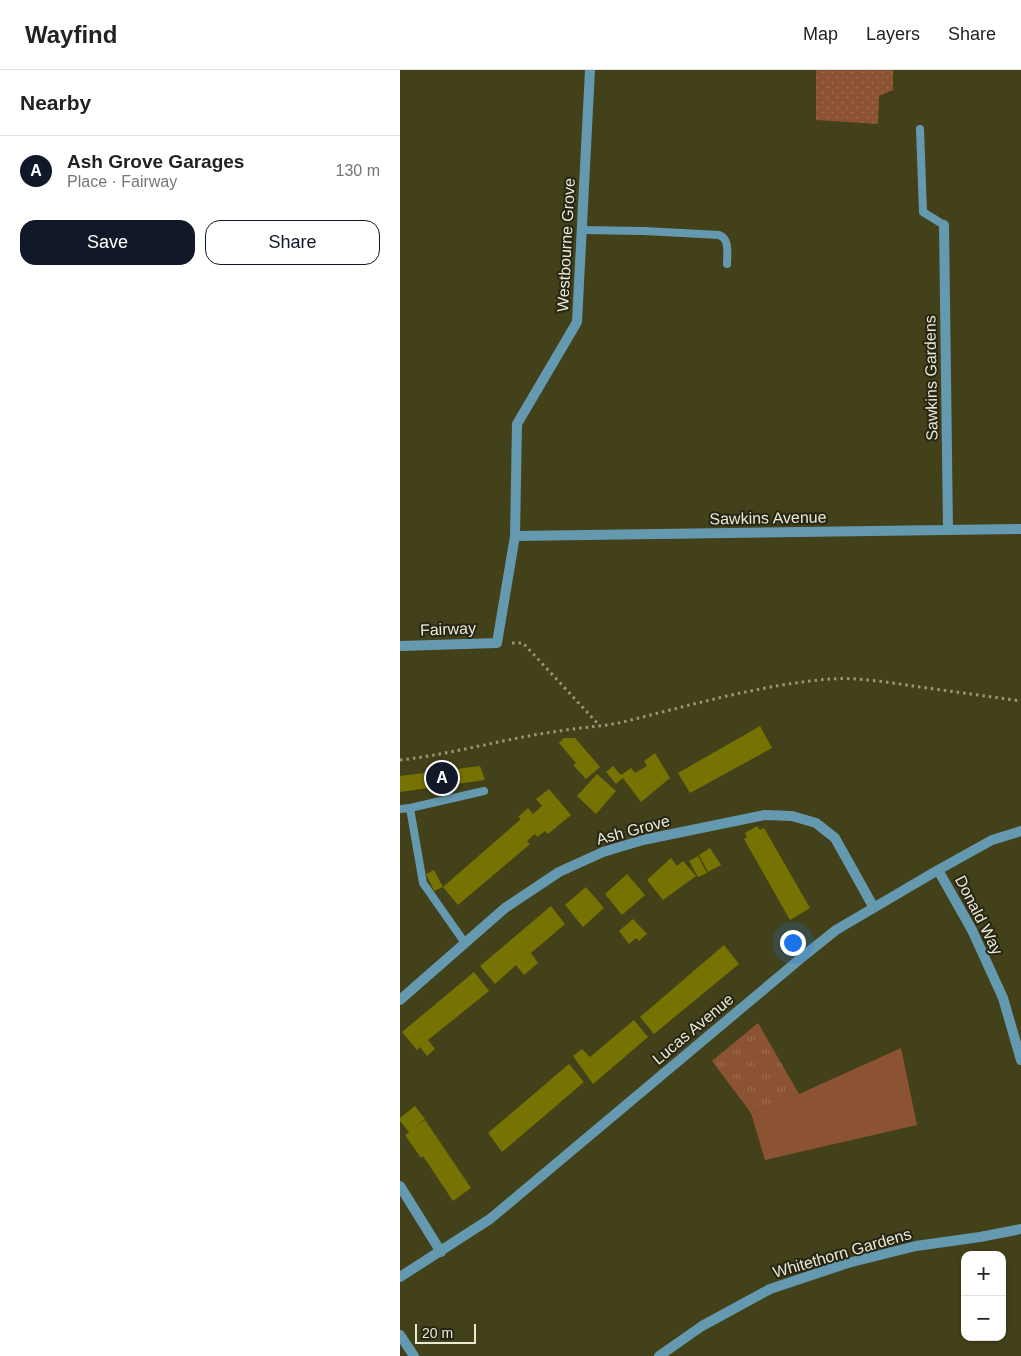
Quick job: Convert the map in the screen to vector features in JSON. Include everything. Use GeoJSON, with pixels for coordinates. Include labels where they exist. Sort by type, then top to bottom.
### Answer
{"type":"FeatureCollection","features":[{"type":"Feature","properties":{"kind":"street","name":"Westbourne Grove"},"geometry":{"type":"LineString","coordinates":[[497,643],[515,536],[517,424],[577,322],[590,70]]}},
{"type":"Feature","properties":{"kind":"street","name":"Sawkins Gardens"},"geometry":{"type":"LineString","coordinates":[[944,225],[948,530]]}},
{"type":"Feature","properties":{"kind":"street","name":"Sawkins Avenue"},"geometry":{"type":"LineString","coordinates":[[515,536],[1021,529]]}},
{"type":"Feature","properties":{"kind":"street","name":"Fairway"},"geometry":{"type":"LineString","coordinates":[[400,646],[497,643]]}},
{"type":"Feature","properties":{"kind":"street","name":"Ash Grove"},"geometry":{"type":"LineString","coordinates":[[400,1000],[505,908],[559,872],[603,852],[643,840],[766,814],[792,816],[816,823],[834,838],[874,908]]}},
{"type":"Feature","properties":{"kind":"street","name":"Lucas Avenue"},"geometry":{"type":"LineString","coordinates":[[400,1277],[490,1219],[836,930],[992,840],[1021,831]]}},
{"type":"Feature","properties":{"kind":"street","name":"Donald Way"},"geometry":{"type":"LineString","coordinates":[[938,870],[972,930],[1004,998],[1021,1060]]}},
{"type":"Feature","properties":{"kind":"street"},"geometry":{"type":"LineString","coordinates":[[400,1186],[441,1252]]}},
{"type":"Feature","properties":{"kind":"street","name":"Whitethorn Gardens"},"geometry":{"type":"LineString","coordinates":[[659,1356],[702,1326],[770,1289],[848,1263],[916,1246],[1021,1229]]}},
{"type":"Feature","properties":{"kind":"street"},"geometry":{"type":"LineString","coordinates":[[400,1335],[414,1356]]}},
{"type":"Feature","properties":{"kind":"lane"},"geometry":{"type":"LineString","coordinates":[[920,128],[923,212],[944,225]]}},
{"type":"Feature","properties":{"kind":"lane"},"geometry":{"type":"LineString","coordinates":[[582,230],[719,235],[723,236],[727,241],[727,264]]}},
{"type":"Feature","properties":{"kind":"lane"},"geometry":{"type":"LineString","coordinates":[[400,809],[484,791]]}},
{"type":"Feature","properties":{"kind":"lane"},"geometry":{"type":"LineString","coordinates":[[410,808],[423,883],[465,943]]}},
{"type":"Feature","properties":{"kind":"path"},"geometry":{"type":"LineString","coordinates":[[497,643],[523,643],[600,726]]}},
{"type":"Feature","properties":{"kind":"path"},"geometry":{"type":"LineString","coordinates":[[400,760],[434,756],[559,730],[600,726],[705,700],[830,679],[854,679],[1021,701]]}},
{"type":"Feature","properties":{"kind":"green space"},"geometry":{"type":"Polygon","coordinates":[[[816,70],[893,70],[893,90],[879,96],[878,124],[816,120],[816,70]]]}},
{"type":"Feature","properties":{"kind":"green space"},"geometry":{"type":"Polygon","coordinates":[[[758,1023],[799,1094],[751,1113],[712,1061],[758,1023]]]}},
{"type":"Feature","properties":{"kind":"green space"},"geometry":{"type":"Polygon","coordinates":[[[901,1048],[917,1125],[765,1160],[751,1113],[799,1094],[901,1048]]]}},
{"type":"Feature","properties":{"kind":"building"},"geometry":{"type":"Polygon","coordinates":[[[760,726],[772,748],[690,793],[678,773],[760,726]]]}},
{"type":"Feature","properties":{"kind":"building"},"geometry":{"type":"Polygon","coordinates":[[[564,738],[575,738],[600,767],[586,779],[573,765],[576,763],[559,743],[564,738]]]}},
{"type":"Feature","properties":{"kind":"building"},"geometry":{"type":"Polygon","coordinates":[[[655,753],[670,778],[641,802],[623,778],[616,784],[606,772],[613,766],[621,775],[631,768],[635,773],[647,766],[644,761],[655,753]]]}},
{"type":"Feature","properties":{"kind":"building"},"geometry":{"type":"Polygon","coordinates":[[[480,766],[485,780],[400,792],[400,776],[480,766]]]}},
{"type":"Feature","properties":{"kind":"building"},"geometry":{"type":"Polygon","coordinates":[[[597,774],[616,791],[596,814],[577,796],[597,774]]]}},
{"type":"Feature","properties":{"kind":"building"},"geometry":{"type":"Polygon","coordinates":[[[549,789],[571,815],[548,834],[545,831],[537,837],[535,834],[527,841],[530,844],[458,905],[443,887],[521,819],[518,817],[528,808],[533,814],[542,806],[536,799],[549,789]]]}},
{"type":"Feature","properties":{"kind":"building"},"geometry":{"type":"Polygon","coordinates":[[[757,826],[760,830],[764,828],[810,908],[790,920],[744,839],[747,837],[745,833],[757,826]]]}},
{"type":"Feature","properties":{"kind":"building"},"geometry":{"type":"Polygon","coordinates":[[[710,848],[721,865],[708,872],[699,855],[710,848]]]}},
{"type":"Feature","properties":{"kind":"building"},"geometry":{"type":"Polygon","coordinates":[[[698,856],[707,873],[698,877],[689,861],[698,856]]]}},
{"type":"Feature","properties":{"kind":"building"},"geometry":{"type":"Polygon","coordinates":[[[671,858],[677,866],[683,861],[696,876],[663,900],[647,880],[671,858]]]}},
{"type":"Feature","properties":{"kind":"building"},"geometry":{"type":"Polygon","coordinates":[[[434,870],[443,887],[434,891],[426,874],[434,870]]]}},
{"type":"Feature","properties":{"kind":"building"},"geometry":{"type":"Polygon","coordinates":[[[627,874],[645,895],[622,915],[605,894],[627,874]]]}},
{"type":"Feature","properties":{"kind":"building"},"geometry":{"type":"Polygon","coordinates":[[[586,887],[604,908],[583,927],[565,905],[586,887]]]}},
{"type":"Feature","properties":{"kind":"building"},"geometry":{"type":"Polygon","coordinates":[[[551,906],[565,924],[531,953],[538,963],[524,975],[516,965],[495,984],[480,966],[551,906]]]}},
{"type":"Feature","properties":{"kind":"building"},"geometry":{"type":"Polygon","coordinates":[[[633,919],[647,934],[639,941],[636,938],[629,944],[619,931],[633,919]]]}},
{"type":"Feature","properties":{"kind":"building"},"geometry":{"type":"Polygon","coordinates":[[[724,945],[739,964],[654,1034],[640,1017],[724,945]]]}},
{"type":"Feature","properties":{"kind":"building"},"geometry":{"type":"Polygon","coordinates":[[[474,972],[489,991],[428,1040],[435,1049],[427,1056],[420,1047],[417,1050],[402,1032],[474,972]]]}},
{"type":"Feature","properties":{"kind":"building"},"geometry":{"type":"Polygon","coordinates":[[[634,1020],[648,1037],[593,1084],[573,1056],[582,1049],[590,1057],[634,1020]]]}},
{"type":"Feature","properties":{"kind":"building"},"geometry":{"type":"Polygon","coordinates":[[[569,1064],[584,1082],[502,1152],[488,1133],[569,1064]]]}},
{"type":"Feature","properties":{"kind":"building"},"geometry":{"type":"Polygon","coordinates":[[[415,1106],[425,1119],[415,1127],[425,1120],[471,1188],[453,1201],[423,1156],[421,1158],[405,1135],[409,1132],[400,1121],[400,1118],[415,1106]]]}},
{"type":"Feature","properties":{"kind":"place","name":"Ash Grove Garages"},"geometry":{"type":"Point","coordinates":[442,778]}}]}
